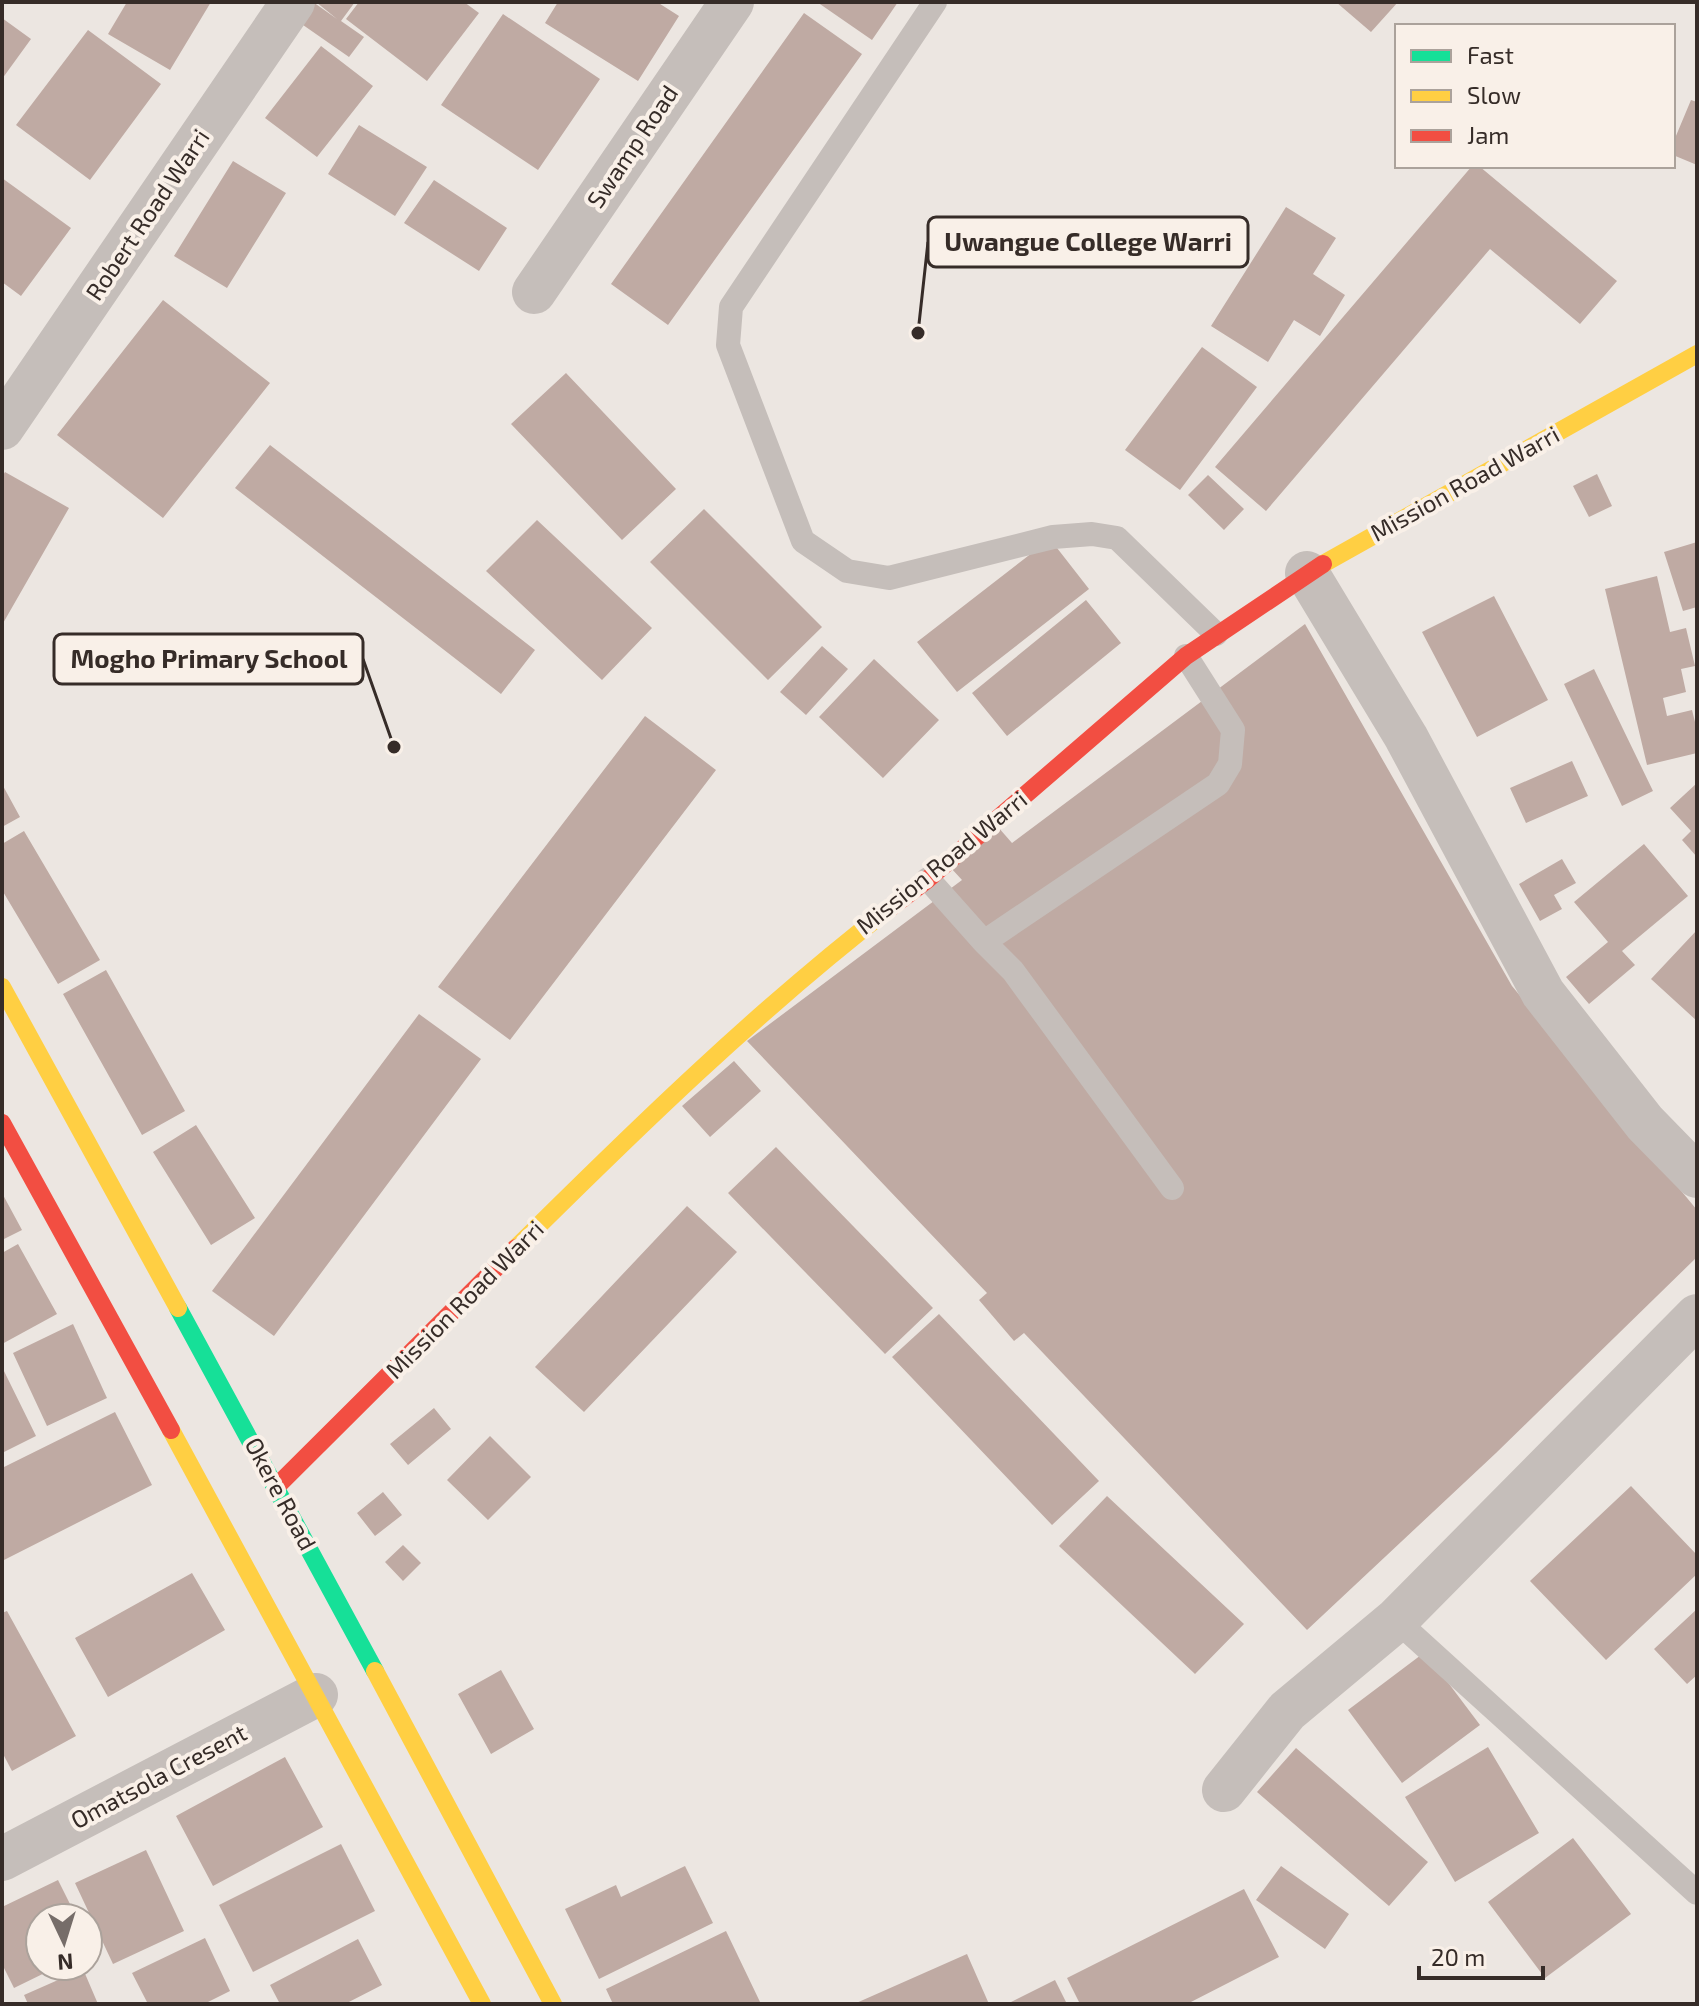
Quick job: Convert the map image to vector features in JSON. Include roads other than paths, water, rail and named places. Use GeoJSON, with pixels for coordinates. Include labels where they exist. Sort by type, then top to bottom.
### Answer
{"type":"FeatureCollection","features":[{"type":"Feature","properties":{"kind":"main road","name":"Mission Road Warri"},"geometry":{"type":"LineString","coordinates":[[276,1487],[629,1136],[815,966],[928,879],[1186,656],[1307,573],[1697,354]]}},
{"type":"Feature","properties":{"kind":"main road","name":"Okere Road"},"geometry":{"type":"LineString","coordinates":[[2,987],[276,1487],[553,2004]]}},
{"type":"Feature","properties":{"kind":"main road"},"geometry":{"type":"LineString","coordinates":[[2,1123],[482,2004]]}},
{"type":"Feature","properties":{"kind":"street","name":"Robert Road Warri"},"geometry":{"type":"LineString","coordinates":[[2,428],[293,2]]}},
{"type":"Feature","properties":{"kind":"street","name":"Swamp Road"},"geometry":{"type":"LineString","coordinates":[[534,292],[732,2]]}},
{"type":"Feature","properties":{"kind":"street"},"geometry":{"type":"LineString","coordinates":[[1307,573],[1406,737],[1543,993],[1645,1123],[1697,1176]]}},
{"type":"Feature","properties":{"kind":"street"},"geometry":{"type":"LineString","coordinates":[[1224,1790],[1287,1711],[1396,1620],[1697,1316]]}},
{"type":"Feature","properties":{"kind":"street","name":"Omatsola Cresent"},"geometry":{"type":"LineString","coordinates":[[2,1859],[316,1695]]}},
{"type":"Feature","properties":{"kind":"lane"},"geometry":{"type":"LineString","coordinates":[[935,2],[731,307],[728,345],[803,541],[847,571],[889,578],[1053,537],[1092,534],[1117,538],[1216,634]]}},
{"type":"Feature","properties":{"kind":"lane"},"geometry":{"type":"LineString","coordinates":[[984,942],[1218,784],[1230,764],[1233,730],[1186,656]]}},
{"type":"Feature","properties":{"kind":"lane"},"geometry":{"type":"LineString","coordinates":[[928,879],[1013,971],[1172,1188]]}},
{"type":"Feature","properties":{"kind":"lane"},"geometry":{"type":"LineString","coordinates":[[1396,1620],[1697,1893]]}},
{"type":"Feature","properties":{"kind":"place","name":"Uwangue College Warri"},"geometry":{"type":"Point","coordinates":[918,333]}},
{"type":"Feature","properties":{"kind":"place","name":"Mogho Primary School"},"geometry":{"type":"Point","coordinates":[394,747]}}]}
